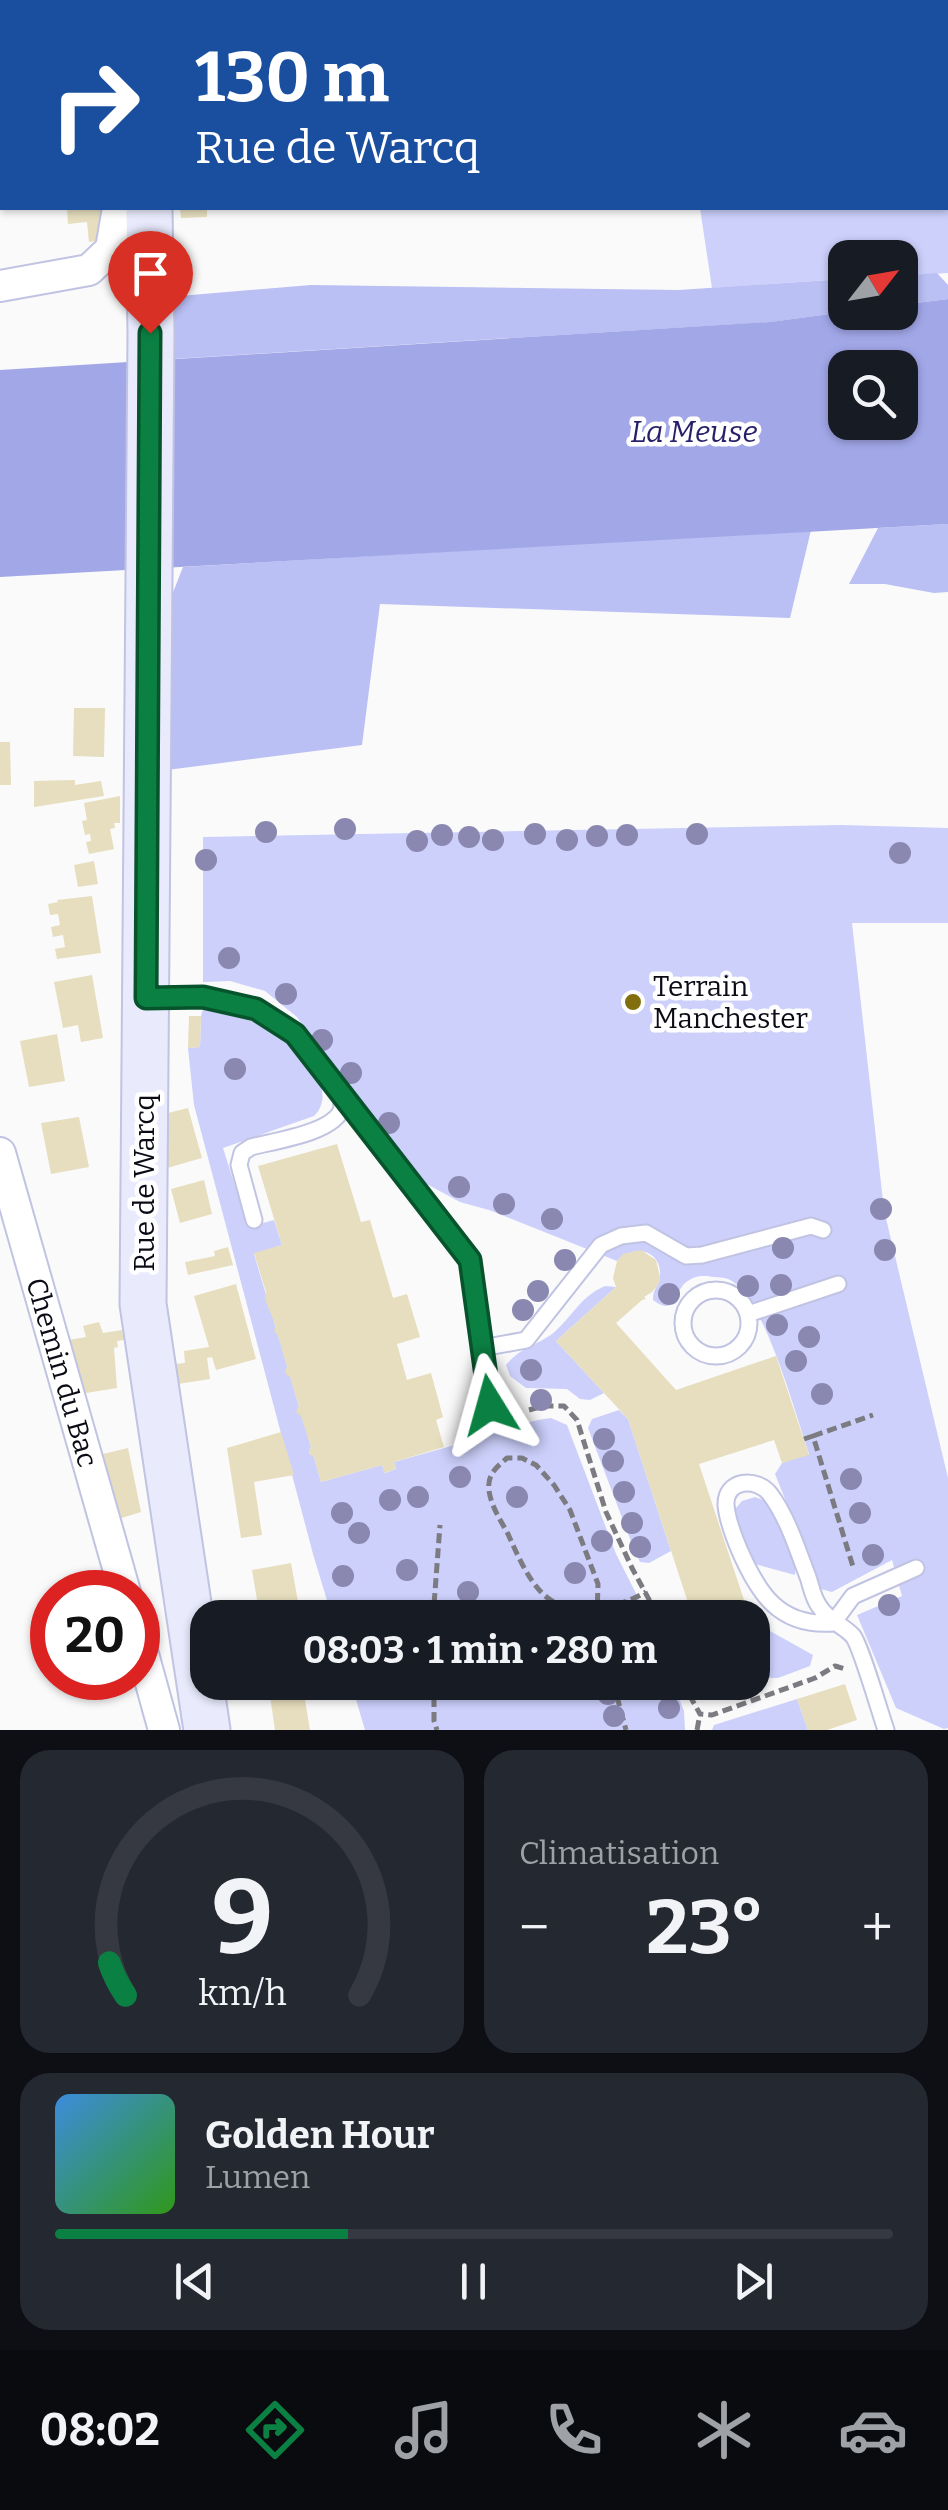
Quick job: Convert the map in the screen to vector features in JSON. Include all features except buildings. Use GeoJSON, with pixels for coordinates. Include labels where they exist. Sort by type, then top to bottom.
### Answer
{"type":"FeatureCollection","features":[{"type":"Feature","properties":{"kind":"main road"},"geometry":{"type":"LineString","coordinates":[[307,0],[324,0]]}},
{"type":"Feature","properties":{"kind":"main road","name":"Rue de Warcq"},"geometry":{"type":"LineString","coordinates":[[149,210],[143,1304],[207,1730]]}},
{"type":"Feature","properties":{"kind":"street"},"geometry":{"type":"LineString","coordinates":[[0,286],[89,270],[112,249],[118,210]]}},
{"type":"Feature","properties":{"kind":"street","name":"Chemin du Bac"},"geometry":{"type":"LineString","coordinates":[[0,1152],[119,1570]]}},
{"type":"Feature","properties":{"kind":"street"},"geometry":{"type":"LineString","coordinates":[[156,1700],[164,1730]]}},
{"type":"Feature","properties":{"kind":"lane"},"geometry":{"type":"LineString","coordinates":[[146,998],[203,997],[256,1009],[295,1034],[470,1260],[490,1405],[512,1416]]}},
{"type":"Feature","properties":{"kind":"lane"},"geometry":{"type":"LineString","coordinates":[[254,1220],[240,1165],[242,1152],[251,1146],[320,1129],[336,1119],[342,1108],[342,1091]]}},
{"type":"Feature","properties":{"kind":"lane"},"geometry":{"type":"LineString","coordinates":[[482,1348],[526,1340],[602,1245],[621,1236],[646,1234],[686,1256],[811,1226],[823,1230]]}},
{"type":"Feature","properties":{"kind":"lane"},"geometry":{"type":"LineString","coordinates":[[748,1314],[838,1284]]}},
{"type":"Feature","properties":{"kind":"lane"},"geometry":{"type":"LineString","coordinates":[[706,1292],[727,1292],[744,1305],[748,1314],[749,1326],[741,1346],[721,1356],[700,1352],[685,1335],[684,1313],[697,1296],[706,1292]]}},
{"type":"Feature","properties":{"kind":"lane"},"geometry":{"type":"LineString","coordinates":[[886,1730],[854,1637],[833,1622],[817,1604],[786,1522],[770,1494],[756,1482],[739,1484],[726,1504],[736,1543],[762,1595],[812,1624],[833,1622],[853,1596],[916,1568]]}},
{"type":"Feature","properties":{"kind":"path"},"geometry":{"type":"LineString","coordinates":[[512,1416],[553,1405],[564,1406],[571,1412],[577,1420],[606,1512],[650,1600]]}},
{"type":"Feature","properties":{"kind":"path"},"geometry":{"type":"LineString","coordinates":[[804,1439],[873,1415]]}},
{"type":"Feature","properties":{"kind":"path"},"geometry":{"type":"LineString","coordinates":[[813,1436],[861,1592]]}},
{"type":"Feature","properties":{"kind":"path"},"geometry":{"type":"LineString","coordinates":[[507,1458],[522,1458],[536,1465],[570,1510],[598,1584],[597,1609],[552,1602],[522,1563],[492,1500],[488,1481],[507,1458]]}},
{"type":"Feature","properties":{"kind":"path"},"geometry":{"type":"LineString","coordinates":[[434,1600],[440,1525]]}},
{"type":"Feature","properties":{"kind":"path"},"geometry":{"type":"LineString","coordinates":[[632,1600],[646,1592]]}},
{"type":"Feature","properties":{"kind":"path"},"geometry":{"type":"LineString","coordinates":[[700,1714],[712,1715],[815,1678],[836,1666],[867,1674]]}},
{"type":"Feature","properties":{"kind":"path"},"geometry":{"type":"LineString","coordinates":[[434,1700],[436,1730]]}},
{"type":"Feature","properties":{"kind":"path"},"geometry":{"type":"LineString","coordinates":[[617,1700],[626,1730]]}},
{"type":"Feature","properties":{"kind":"path"},"geometry":{"type":"LineString","coordinates":[[692,1700],[700,1714],[697,1730]]}},
{"type":"Feature","properties":{"kind":"shaded area"},"geometry":{"type":"Polygon","coordinates":[[[700,210],[948,210],[948,273],[918,275],[918,240],[828,240],[828,280],[712,288],[700,210]]]}},
{"type":"Feature","properties":{"kind":"shaded area"},"geometry":{"type":"Polygon","coordinates":[[[937,273],[948,285],[948,299],[918,303],[918,275],[937,273]]]}},
{"type":"Feature","properties":{"kind":"shaded area"},"geometry":{"type":"Polygon","coordinates":[[[828,280],[828,314],[771,322],[172,359],[168,297],[311,285],[679,290],[828,280]]]}},
{"type":"Feature","properties":{"kind":"shaded area"},"geometry":{"type":"Polygon","coordinates":[[[948,524],[948,592],[849,584],[878,528],[948,524]]]}},
{"type":"Feature","properties":{"kind":"shaded area"},"geometry":{"type":"Polygon","coordinates":[[[811,530],[790,618],[380,604],[362,745],[167,770],[172,595],[183,567],[811,530]]]}},
{"type":"Feature","properties":{"kind":"shaded area"},"geometry":{"type":"Polygon","coordinates":[[[841,825],[948,828],[948,923],[852,923],[884,1210],[948,1478],[948,1728],[944,1729],[896,1708],[857,1615],[902,1596],[892,1560],[832,1592],[821,1589],[775,1474],[782,1463],[809,1454],[767,1332],[743,1291],[726,1278],[699,1276],[681,1287],[674,1302],[661,1305],[653,1300],[660,1276],[651,1255],[631,1252],[617,1261],[460,1202],[423,1182],[378,1131],[297,1017],[265,991],[230,981],[203,982],[203,837],[841,825]]]}},
{"type":"Feature","properties":{"kind":"shaded area"},"geometry":{"type":"Polygon","coordinates":[[[203,1009],[249,1020],[275,1032],[310,1065],[322,1091],[321,1104],[314,1116],[223,1148],[248,1227],[274,1220],[282,1245],[254,1254],[311,1447],[309,1453],[314,1457],[321,1482],[382,1465],[385,1473],[396,1469],[394,1462],[551,1418],[567,1425],[616,1554],[639,1600],[327,1600],[194,1105],[188,1048],[200,1047],[203,1009]]]}},
{"type":"Feature","properties":{"kind":"shaded area"},"geometry":{"type":"Polygon","coordinates":[[[605,1286],[616,1287],[556,1341],[604,1393],[590,1400],[580,1399],[567,1389],[526,1388],[510,1376],[506,1365],[512,1359],[552,1334],[589,1296],[605,1286]]]}},
{"type":"Feature","properties":{"kind":"shaded area"},"geometry":{"type":"Polygon","coordinates":[[[619,1410],[628,1419],[671,1551],[649,1563],[640,1562],[635,1552],[588,1428],[592,1419],[619,1410]]]}},
{"type":"Feature","properties":{"kind":"shaded area"},"geometry":{"type":"Polygon","coordinates":[[[755,1497],[770,1507],[796,1564],[795,1575],[755,1564],[741,1537],[735,1509],[742,1501],[755,1497]]]}},
{"type":"Feature","properties":{"kind":"shaded area"},"geometry":{"type":"Polygon","coordinates":[[[770,1631],[813,1655],[810,1666],[770,1678],[770,1631]]]}},
{"type":"Feature","properties":{"kind":"shaded area"},"geometry":{"type":"Polygon","coordinates":[[[797,1699],[808,1730],[712,1730],[714,1725],[797,1699]]]}},
{"type":"Feature","properties":{"kind":"shaded area"},"geometry":{"type":"Polygon","coordinates":[[[356,1700],[680,1700],[685,1730],[365,1730],[356,1700]]]}},
{"type":"Feature","properties":{"kind":"water","name":"La Meuse"},"geometry":{"type":"Polygon","coordinates":[[[948,299],[948,524],[0,577],[0,370],[770,322],[828,314],[828,330],[918,330],[918,303],[948,299]]]}},
{"type":"Feature","properties":{"kind":"place","name":"Terrain Manchester"},"geometry":{"type":"Point","coordinates":[633,1002]}},
{"type":"Feature","properties":{"kind":"route"},"geometry":{"type":"LineString","coordinates":[[150,333],[146,998],[203,997],[256,1009],[295,1034],[470,1260],[490,1405]]}}]}
